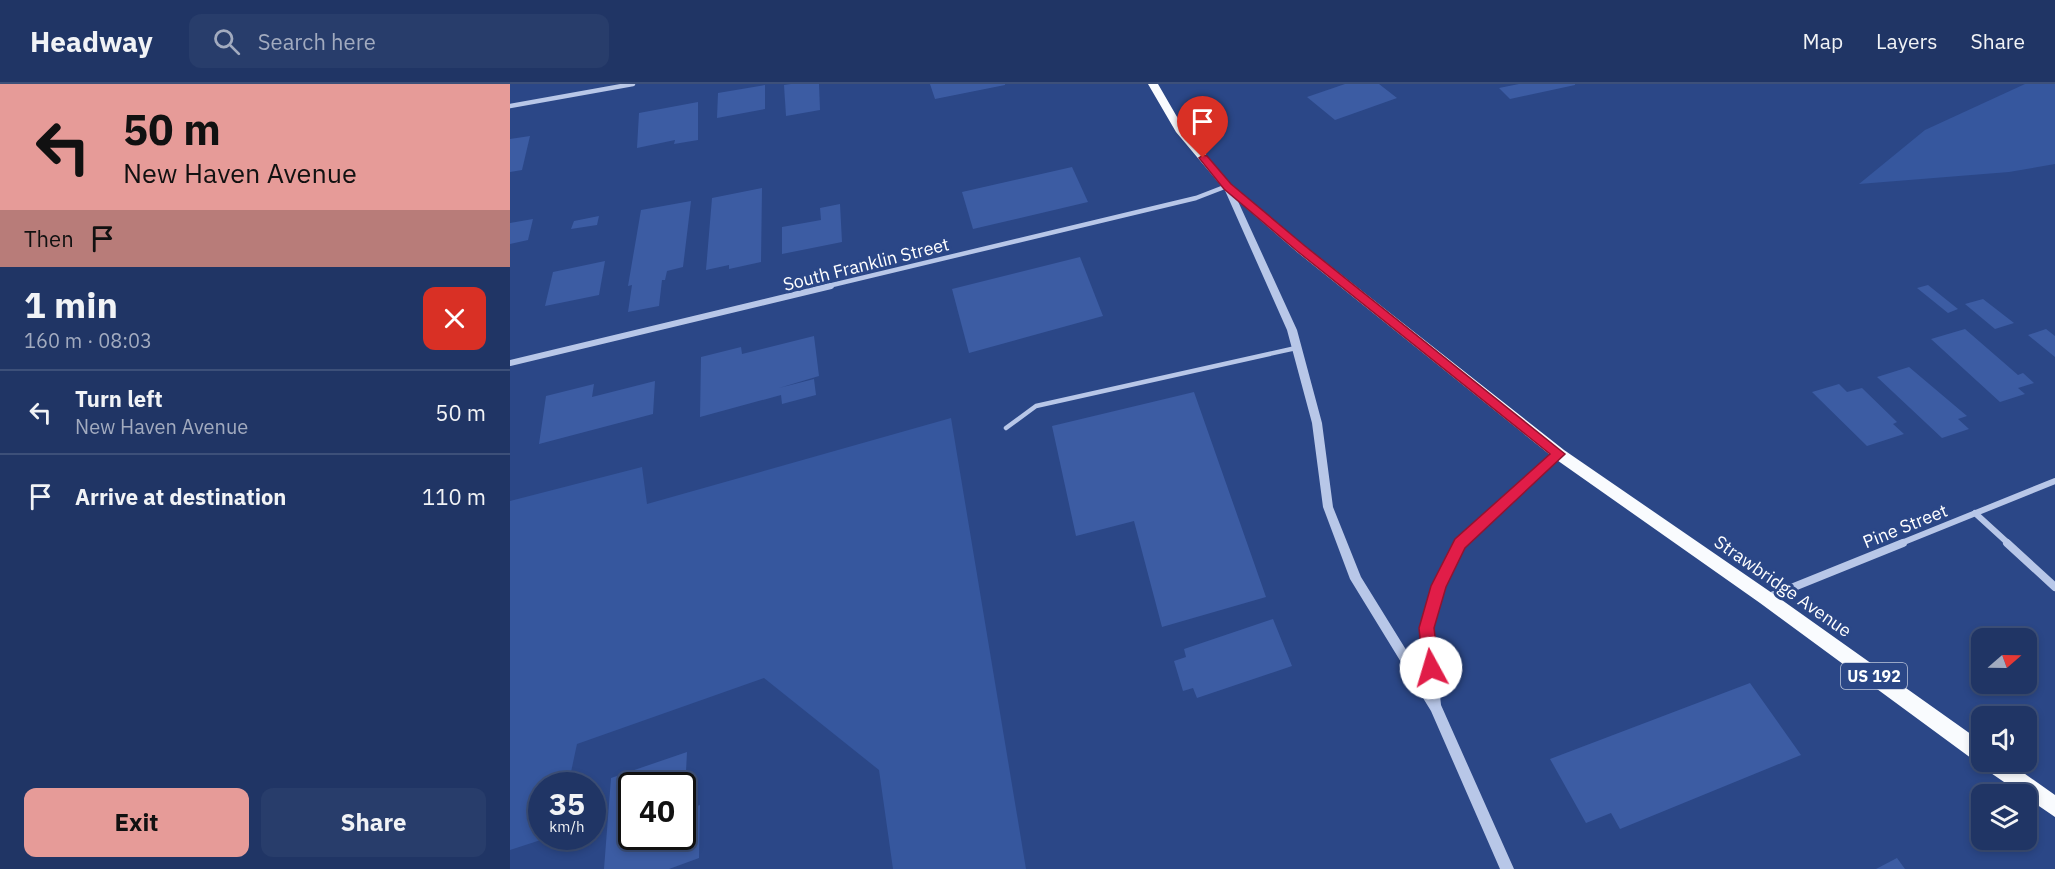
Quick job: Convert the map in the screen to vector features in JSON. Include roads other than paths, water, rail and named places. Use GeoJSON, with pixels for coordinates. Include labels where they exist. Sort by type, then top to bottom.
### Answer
{"type":"FeatureCollection","features":[{"type":"Feature","properties":{"kind":"main road","name":"US 192"},"geometry":{"type":"LineString","coordinates":[[1153,84],[1180,130],[1227,186],[1301,249],[1559,454]]}},
{"type":"Feature","properties":{"kind":"main road","name":"Strawbridge Avenue"},"geometry":{"type":"LineString","coordinates":[[1559,454],[1766,598],[1971,746]]}},
{"type":"Feature","properties":{"kind":"main road"},"geometry":{"type":"LineString","coordinates":[[2006,772],[2055,807]]}},
{"type":"Feature","properties":{"kind":"street"},"geometry":{"type":"LineString","coordinates":[[510,106],[633,84]]}},
{"type":"Feature","properties":{"kind":"street"},"geometry":{"type":"LineString","coordinates":[[1227,186],[1292,330],[1317,423],[1328,507],[1356,579],[1435,707],[1507,869]]}},
{"type":"Feature","properties":{"kind":"street","name":"South Franklin Street"},"geometry":{"type":"LineString","coordinates":[[510,363],[1196,198],[1227,186]]}},
{"type":"Feature","properties":{"kind":"street"},"geometry":{"type":"LineString","coordinates":[[1435,707],[1427,628],[1438,586],[1460,544],[1559,454]]}},
{"type":"Feature","properties":{"kind":"street","name":"Pine Street"},"geometry":{"type":"LineString","coordinates":[[1766,598],[2055,481]]}},
{"type":"Feature","properties":{"kind":"street"},"geometry":{"type":"LineString","coordinates":[[1975,513],[2055,586]]}},
{"type":"Feature","properties":{"kind":"lane"},"geometry":{"type":"LineString","coordinates":[[1006,428],[1036,406],[1296,348]]}}]}
